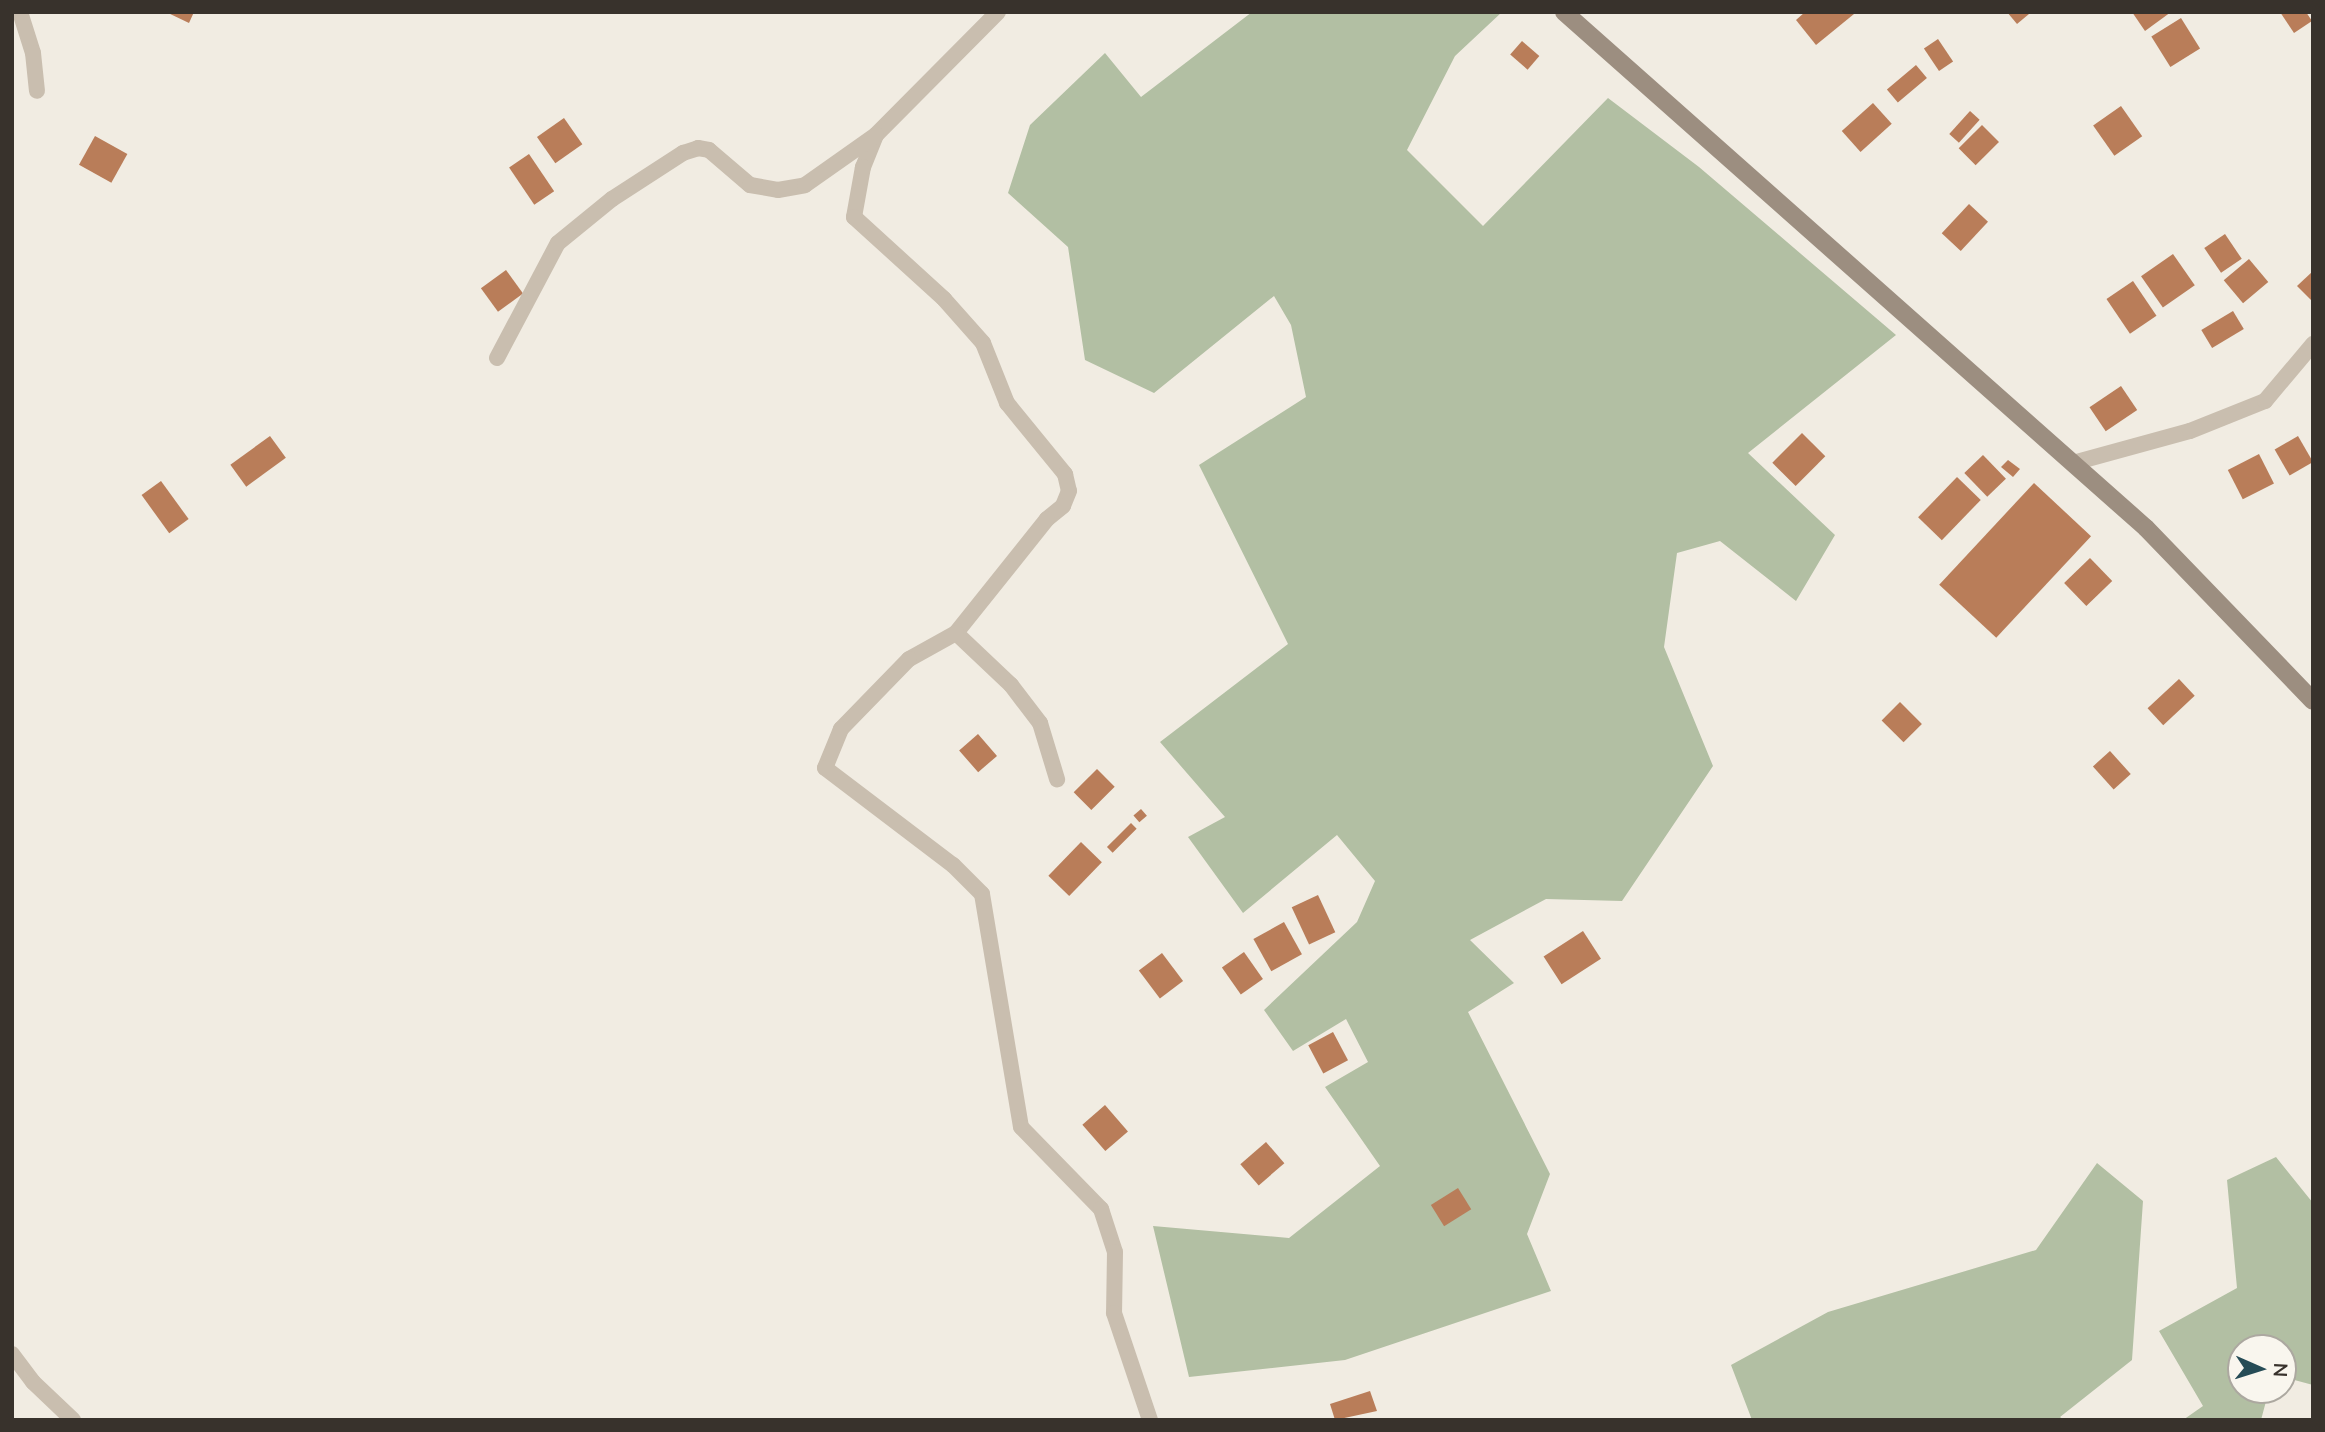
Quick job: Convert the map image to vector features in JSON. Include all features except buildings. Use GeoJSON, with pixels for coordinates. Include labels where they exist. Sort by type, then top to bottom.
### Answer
{"type":"FeatureCollection","features":[{"type":"Feature","properties":{"kind":"main road"},"geometry":{"type":"LineString","coordinates":[[1564,12],[2146,528],[2313,701]]}},
{"type":"Feature","properties":{"kind":"street"},"geometry":{"type":"LineString","coordinates":[[20,12],[33,53],[37,91]]}},
{"type":"Feature","properties":{"kind":"street"},"geometry":{"type":"LineString","coordinates":[[497,358],[558,243],[612,200],[683,153],[698,148],[709,150],[750,184],[778,190],[805,185],[876,135],[998,12]]}},
{"type":"Feature","properties":{"kind":"street"},"geometry":{"type":"LineString","coordinates":[[876,135],[863,167],[854,217],[944,299],[983,343],[1007,403],[1065,474],[1069,491],[1063,506],[1047,519],[956,633],[909,659],[841,729],[825,768],[953,865],[982,894],[1021,1127],[1101,1209],[1115,1252],[1114,1313],[1150,1420]]}},
{"type":"Feature","properties":{"kind":"street"},"geometry":{"type":"LineString","coordinates":[[2073,463],[2190,431],[2265,401],[2313,344]]}},
{"type":"Feature","properties":{"kind":"street"},"geometry":{"type":"LineString","coordinates":[[956,633],[1011,685],[1040,723],[1057,779]]}},
{"type":"Feature","properties":{"kind":"street"},"geometry":{"type":"LineString","coordinates":[[12,1354],[33,1382],[73,1420]]}},
{"type":"Feature","properties":{"kind":"green space"},"geometry":{"type":"Polygon","coordinates":[[[1252,12],[1502,12],[1455,56],[1407,150],[1483,226],[1608,98],[1699,167],[1896,335],[1748,453],[1835,535],[1796,601],[1720,541],[1677,553],[1664,647],[1713,766],[1622,901],[1546,899],[1470,940],[1514,983],[1468,1012],[1550,1174],[1527,1234],[1551,1291],[1345,1360],[1189,1377],[1153,1226],[1289,1238],[1380,1166],[1325,1087],[1368,1062],[1346,1019],[1293,1051],[1264,1010],[1357,922],[1375,881],[1337,835],[1243,913],[1188,837],[1225,817],[1160,742],[1288,644],[1199,465],[1306,397],[1291,325],[1274,296],[1154,393],[1085,360],[1068,247],[1008,193],[1030,125],[1105,53],[1141,97],[1252,12]]]}},
{"type":"Feature","properties":{"kind":"green space"},"geometry":{"type":"Polygon","coordinates":[[[2276,1157],[2313,1203],[2313,1385],[2297,1381],[2297,1334],[2227,1334],[2227,1404],[2265,1404],[2261,1420],[2183,1420],[2203,1406],[2159,1331],[2237,1288],[2227,1180],[2276,1157]]]}},
{"type":"Feature","properties":{"kind":"green space"},"geometry":{"type":"Polygon","coordinates":[[[2097,1163],[2143,1201],[2132,1360],[2060,1417],[2064,1420],[1752,1420],[1731,1365],[1828,1312],[2036,1250],[2097,1163]]]}}]}
